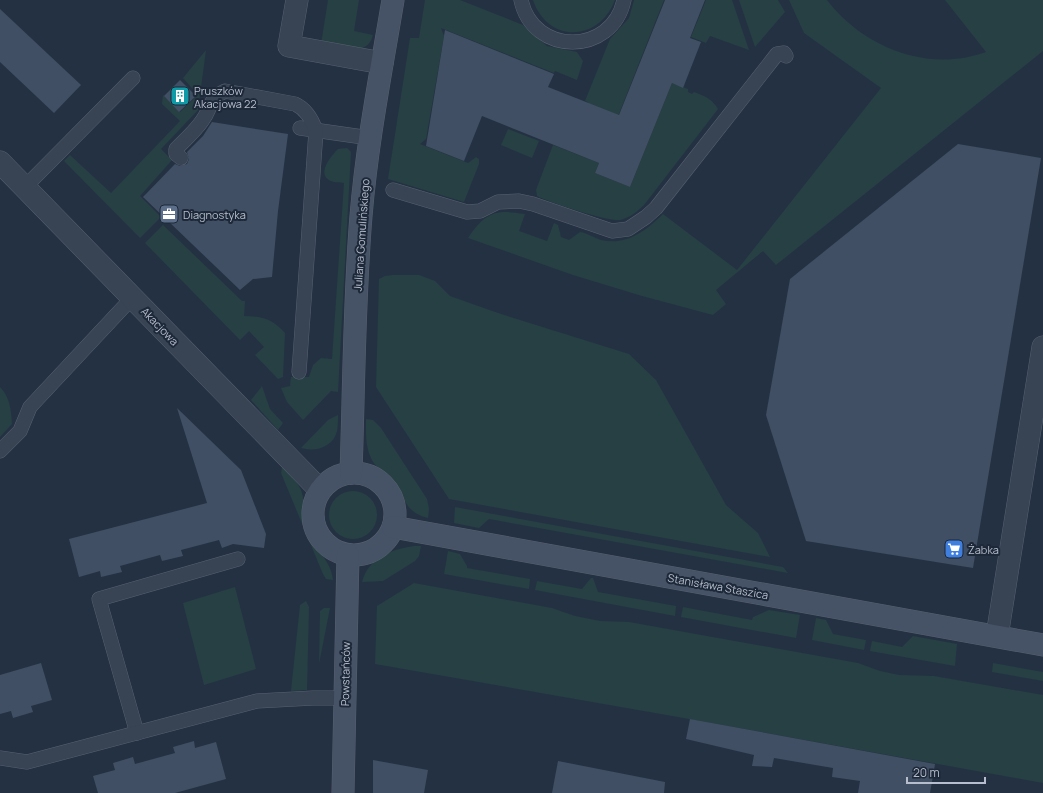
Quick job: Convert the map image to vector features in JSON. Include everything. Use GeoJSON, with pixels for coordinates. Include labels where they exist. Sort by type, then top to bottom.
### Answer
{"type":"FeatureCollection","features":[{"type":"Feature","properties":{"kind":"street"},"geometry":{"type":"LineString","coordinates":[[297,0],[289,46],[382,63]]}},
{"type":"Feature","properties":{"kind":"street","name":"Juliana Gomulińskiego"},"geometry":{"type":"LineString","coordinates":[[351,473],[357,263],[370,138],[393,0]]}},
{"type":"Feature","properties":{"kind":"street","name":"Akacjowa"},"geometry":{"type":"LineString","coordinates":[[0,162],[320,490]]}},
{"type":"Feature","properties":{"kind":"street"},"geometry":{"type":"LineString","coordinates":[[997,636],[1043,347]]}},
{"type":"Feature","properties":{"kind":"street"},"geometry":{"type":"LineString","coordinates":[[351,473],[359,473],[374,478],[387,489],[394,503],[395,519],[393,527],[385,541],[372,551],[364,554],[348,555],[327,545],[318,534],[313,519],[313,511],[320,490],[334,478],[351,473]]}},
{"type":"Feature","properties":{"kind":"street","name":"Stanisława Staszica"},"geometry":{"type":"LineString","coordinates":[[393,527],[1043,644]]}},
{"type":"Feature","properties":{"kind":"street","name":"Powstańców"},"geometry":{"type":"LineString","coordinates":[[343,793],[348,555]]}},
{"type":"Feature","properties":{"kind":"lane"},"geometry":{"type":"LineString","coordinates":[[521,0],[526,14],[538,29],[555,39],[574,43],[592,39],[608,29],[620,13],[624,0]]}},
{"type":"Feature","properties":{"kind":"lane"},"geometry":{"type":"LineString","coordinates":[[393,190],[466,212],[480,211],[498,202],[511,200],[533,204],[608,230],[628,228],[646,217],[656,208],[777,54],[784,53],[786,56]]}},
{"type":"Feature","properties":{"kind":"lane"},"geometry":{"type":"LineString","coordinates":[[25,188],[133,78]]}},
{"type":"Feature","properties":{"kind":"lane"},"geometry":{"type":"LineString","coordinates":[[181,158],[176,154],[176,149],[202,120],[217,94],[225,91],[287,101],[295,104],[308,115],[316,130],[299,372]]}},
{"type":"Feature","properties":{"kind":"lane"},"geometry":{"type":"LineString","coordinates":[[300,128],[370,138]]}},
{"type":"Feature","properties":{"kind":"lane"},"geometry":{"type":"LineString","coordinates":[[0,451],[20,431],[30,407],[132,298]]}},
{"type":"Feature","properties":{"kind":"lane"},"geometry":{"type":"LineString","coordinates":[[137,733],[99,599],[238,559]]}},
{"type":"Feature","properties":{"kind":"lane"},"geometry":{"type":"LineString","coordinates":[[0,758],[28,762],[257,701],[345,698]]}},
{"type":"Feature","properties":{"kind":"green space"},"geometry":{"type":"Polygon","coordinates":[[[328,0],[359,0],[354,31],[373,35],[370,42],[365,47],[352,50],[321,44],[328,0]]]}},
{"type":"Feature","properties":{"kind":"green space"},"geometry":{"type":"Polygon","coordinates":[[[425,0],[460,0],[523,25],[547,46],[577,52],[583,61],[577,80],[555,71],[554,73],[441,28],[444,36],[426,139],[420,144],[468,163],[476,157],[479,159],[479,164],[464,202],[388,179],[410,38],[419,38],[425,0]]]}},
{"type":"Feature","properties":{"kind":"green space"},"geometry":{"type":"Polygon","coordinates":[[[533,0],[615,0],[607,14],[598,24],[586,30],[574,32],[561,30],[550,24],[540,14],[533,0]]]}},
{"type":"Feature","properties":{"kind":"green space"},"geometry":{"type":"Polygon","coordinates":[[[634,0],[664,0],[615,124],[585,109],[588,102],[585,101],[610,39],[629,18],[634,0]]]}},
{"type":"Feature","properties":{"kind":"green space"},"geometry":{"type":"Polygon","coordinates":[[[706,0],[732,0],[749,50],[710,36],[706,43],[691,37],[706,0]]]}},
{"type":"Feature","properties":{"kind":"green space"},"geometry":{"type":"Polygon","coordinates":[[[739,0],[778,0],[785,12],[755,47],[739,0]]]}},
{"type":"Feature","properties":{"kind":"green space"},"geometry":{"type":"Polygon","coordinates":[[[789,0],[827,0],[842,17],[859,31],[878,43],[899,52],[920,57],[942,59],[964,58],[986,52],[945,0],[1043,0],[1043,51],[776,265],[763,251],[716,290],[726,304],[713,315],[642,296],[573,275],[468,238],[486,218],[498,213],[506,212],[525,214],[519,231],[547,241],[554,223],[558,225],[561,237],[569,240],[580,232],[586,233],[601,240],[619,241],[635,236],[650,226],[663,214],[737,270],[881,88],[804,33],[789,0]]]}},
{"type":"Feature","properties":{"kind":"green space"},"geometry":{"type":"Polygon","coordinates":[[[206,50],[198,110],[161,149],[172,160],[140,196],[161,217],[140,238],[64,161],[70,155],[111,193],[180,121],[162,104],[163,95],[180,112],[198,95],[183,78],[206,50]]]}},
{"type":"Feature","properties":{"kind":"green space"},"geometry":{"type":"Polygon","coordinates":[[[672,83],[688,89],[688,92],[692,94],[694,92],[705,96],[711,100],[718,109],[639,210],[627,218],[614,220],[578,211],[537,196],[536,190],[553,145],[599,163],[595,173],[630,187],[672,83]]]}},
{"type":"Feature","properties":{"kind":"green space"},"geometry":{"type":"Polygon","coordinates":[[[508,129],[539,141],[532,158],[501,145],[508,129]]]}},
{"type":"Feature","properties":{"kind":"green space"},"geometry":{"type":"Polygon","coordinates":[[[347,148],[351,152],[338,392],[331,391],[303,420],[287,402],[281,388],[290,386],[291,377],[309,377],[313,365],[321,358],[332,359],[344,183],[333,182],[326,178],[324,174],[326,165],[338,149],[347,148]]]}},
{"type":"Feature","properties":{"kind":"green space"},"geometry":{"type":"Polygon","coordinates":[[[163,225],[242,301],[245,301],[244,316],[272,321],[285,333],[283,377],[278,379],[255,355],[264,347],[249,331],[240,340],[145,243],[163,225]]]}},
{"type":"Feature","properties":{"kind":"green space"},"geometry":{"type":"Polygon","coordinates":[[[419,275],[435,281],[450,296],[498,313],[629,354],[656,380],[726,505],[758,533],[770,557],[449,499],[376,387],[379,279],[385,276],[419,275]]]}},
{"type":"Feature","properties":{"kind":"green space"},"geometry":{"type":"Polygon","coordinates":[[[262,386],[270,409],[283,423],[278,430],[251,400],[262,386]]]}},
{"type":"Feature","properties":{"kind":"green space"},"geometry":{"type":"Polygon","coordinates":[[[0,387],[8,399],[12,424],[0,437],[0,387]]]}},
{"type":"Feature","properties":{"kind":"green space"},"geometry":{"type":"Polygon","coordinates":[[[338,415],[337,431],[332,441],[317,449],[301,448],[328,420],[338,415]]]}},
{"type":"Feature","properties":{"kind":"green space"},"geometry":{"type":"Polygon","coordinates":[[[366,419],[373,420],[381,428],[427,499],[429,509],[428,518],[414,512],[409,508],[397,486],[373,461],[369,453],[367,443],[366,419]]]}},
{"type":"Feature","properties":{"kind":"green space"},"geometry":{"type":"Polygon","coordinates":[[[282,467],[294,479],[300,488],[303,499],[306,529],[311,540],[326,561],[332,573],[333,580],[326,579],[323,574],[281,473],[282,467]]]}},
{"type":"Feature","properties":{"kind":"green space"},"geometry":{"type":"Polygon","coordinates":[[[353,491],[362,493],[370,498],[375,506],[377,515],[375,524],[370,532],[362,537],[353,539],[344,537],[336,532],[331,524],[329,515],[331,506],[336,498],[344,493],[353,491]]]}},
{"type":"Feature","properties":{"kind":"green space"},"geometry":{"type":"Polygon","coordinates":[[[455,507],[783,567],[788,573],[489,519],[479,528],[454,523],[455,507]]]}},
{"type":"Feature","properties":{"kind":"green space"},"geometry":{"type":"Polygon","coordinates":[[[414,546],[421,546],[419,556],[415,561],[383,581],[362,582],[370,567],[382,556],[389,552],[414,546]]]}},
{"type":"Feature","properties":{"kind":"green space"},"geometry":{"type":"Polygon","coordinates":[[[448,551],[460,554],[467,568],[530,579],[529,589],[444,574],[448,551]]]}},
{"type":"Feature","properties":{"kind":"green space"},"geometry":{"type":"Polygon","coordinates":[[[591,578],[593,578],[598,592],[676,606],[675,616],[535,590],[537,581],[582,589],[591,578]]]}},
{"type":"Feature","properties":{"kind":"green space"},"geometry":{"type":"Polygon","coordinates":[[[414,583],[552,608],[575,616],[600,621],[629,622],[858,663],[880,671],[899,675],[934,676],[1043,695],[1043,783],[375,664],[377,606],[414,583]]]}},
{"type":"Feature","properties":{"kind":"green space"},"geometry":{"type":"Polygon","coordinates":[[[235,587],[256,669],[204,685],[183,603],[235,587]]]}},
{"type":"Feature","properties":{"kind":"green space"},"geometry":{"type":"Polygon","coordinates":[[[306,601],[309,607],[307,690],[291,691],[300,605],[306,601]]]}},
{"type":"Feature","properties":{"kind":"green space"},"geometry":{"type":"Polygon","coordinates":[[[683,607],[752,620],[753,617],[769,610],[800,615],[796,638],[681,617],[683,607]]]}},
{"type":"Feature","properties":{"kind":"green space"},"geometry":{"type":"Polygon","coordinates":[[[324,608],[330,608],[319,664],[320,611],[324,608]]]}},
{"type":"Feature","properties":{"kind":"green space"},"geometry":{"type":"Polygon","coordinates":[[[816,618],[826,620],[833,634],[866,640],[864,650],[812,640],[816,618]]]}},
{"type":"Feature","properties":{"kind":"green space"},"geometry":{"type":"Polygon","coordinates":[[[913,636],[957,644],[955,666],[870,651],[872,641],[902,647],[913,636]]]}},
{"type":"Feature","properties":{"kind":"green space"},"geometry":{"type":"Polygon","coordinates":[[[993,663],[1043,672],[1043,681],[992,672],[993,663]]]}},
{"type":"Feature","properties":{"kind":"building"},"geometry":{"type":"Polygon","coordinates":[[[665,0],[705,0],[690,38],[701,42],[683,88],[672,83],[630,187],[595,173],[599,163],[482,116],[464,161],[426,146],[445,30],[554,74],[548,87],[619,115],[665,0]]]}},
{"type":"Feature","properties":{"kind":"building"},"geometry":{"type":"Polygon","coordinates":[[[0,9],[81,85],[54,113],[0,62],[0,9]]]}},
{"type":"Feature","properties":{"kind":"building","name":"Pruszków Akacjowa 22"},"geometry":{"type":"Polygon","coordinates":[[[180,80],[196,96],[179,112],[164,96],[180,80]]]}},
{"type":"Feature","properties":{"kind":"building"},"geometry":{"type":"Polygon","coordinates":[[[212,122],[288,134],[278,211],[272,277],[253,279],[240,290],[143,197],[175,164],[180,166],[187,164],[189,159],[187,152],[203,136],[212,122]]]}},
{"type":"Feature","properties":{"kind":"building"},"geometry":{"type":"Polygon","coordinates":[[[958,144],[1041,158],[973,568],[806,541],[766,415],[790,279],[958,144]]]}},
{"type":"Feature","properties":{"kind":"building"},"geometry":{"type":"Polygon","coordinates":[[[177,408],[241,470],[266,534],[264,548],[233,544],[222,548],[219,540],[181,550],[183,556],[162,561],[160,555],[120,566],[122,572],[101,577],[100,571],[79,577],[69,539],[207,503],[177,408]]]}},
{"type":"Feature","properties":{"kind":"building"},"geometry":{"type":"Polygon","coordinates":[[[41,663],[52,700],[31,706],[33,712],[13,718],[11,711],[0,714],[0,675],[41,663]]]}},
{"type":"Feature","properties":{"kind":"building"},"geometry":{"type":"Polygon","coordinates":[[[690,719],[935,764],[930,793],[858,793],[860,781],[832,777],[833,768],[774,758],[772,767],[752,766],[754,755],[686,739],[690,719]]]}},
{"type":"Feature","properties":{"kind":"building"},"geometry":{"type":"Polygon","coordinates":[[[194,741],[195,748],[216,742],[226,779],[175,793],[98,793],[93,776],[115,770],[113,763],[133,757],[135,764],[175,753],[173,747],[194,741]]]}},
{"type":"Feature","properties":{"kind":"building"},"geometry":{"type":"Polygon","coordinates":[[[373,760],[428,770],[424,793],[373,793],[373,760]]]}},
{"type":"Feature","properties":{"kind":"building"},"geometry":{"type":"Polygon","coordinates":[[[558,761],[665,782],[664,793],[552,793],[558,761]]]}},
{"type":"Feature","properties":{"kind":"place","name":"Pruszków Akacjowa 22"},"geometry":{"type":"Point","coordinates":[180,96]}},
{"type":"Feature","properties":{"kind":"place","name":"Diagnostyka"},"geometry":{"type":"Point","coordinates":[169,214]}},
{"type":"Feature","properties":{"kind":"place","name":"Żabka"},"geometry":{"type":"Point","coordinates":[954,549]}}]}
